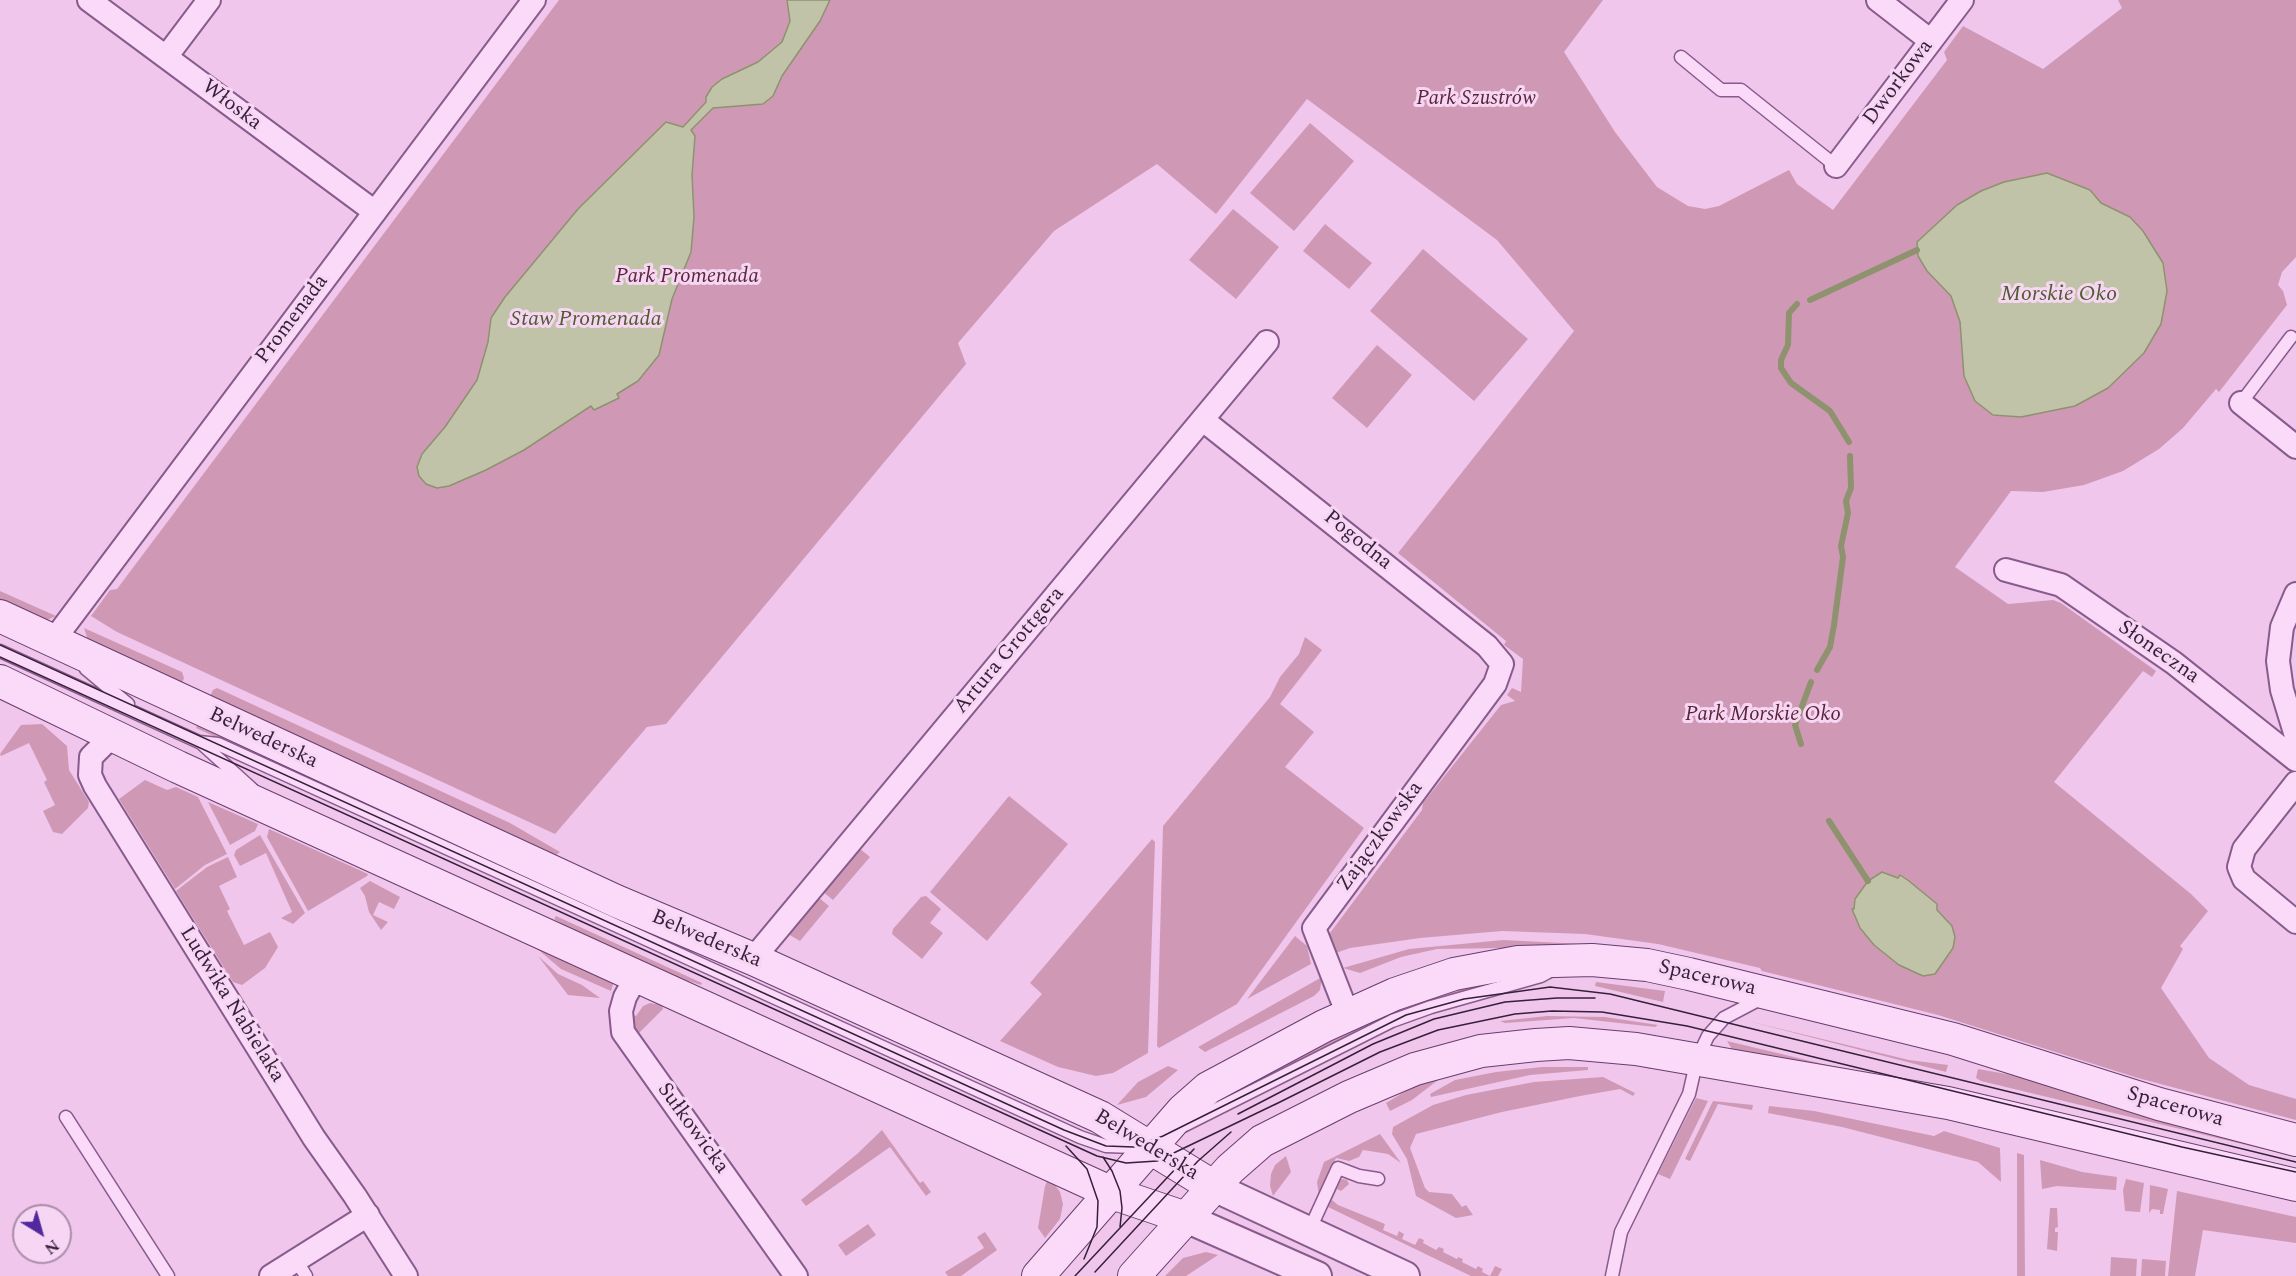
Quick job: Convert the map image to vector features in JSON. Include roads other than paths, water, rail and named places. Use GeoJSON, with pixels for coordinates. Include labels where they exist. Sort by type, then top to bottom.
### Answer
{"type":"FeatureCollection","features":[{"type":"Feature","properties":{"kind":"main road","name":"Belwederska"},"geometry":{"type":"LineString","coordinates":[[0,616],[616,901],[753,959],[1100,1117],[1151,1143],[1214,1186]]}},
{"type":"Feature","properties":{"kind":"main road","name":"Belwederska"},"geometry":{"type":"LineString","coordinates":[[0,681],[280,813],[1112,1192],[1186,1218]]}},
{"type":"Feature","properties":{"kind":"main road","name":"Spacerowa"},"geometry":{"type":"LineString","coordinates":[[1038,1276],[1112,1192],[1151,1143],[1190,1102],[1208,1088],[1348,1015],[1395,994],[1454,974],[1518,962],[1571,959],[1647,965],[1771,993],[1944,1036],[2159,1104],[2296,1140]]}},
{"type":"Feature","properties":{"kind":"main road"},"geometry":{"type":"LineString","coordinates":[[1134,1276],[1214,1186],[1238,1161],[1262,1141],[1370,1087],[1445,1060],[1502,1048],[1569,1043],[1636,1049],[1697,1059],[1948,1103],[2296,1185]]}},
{"type":"Feature","properties":{"kind":"street","name":"Włoska"},"geometry":{"type":"LineString","coordinates":[[88,0],[375,212]]}},
{"type":"Feature","properties":{"kind":"street"},"geometry":{"type":"LineString","coordinates":[[166,57],[209,0]]}},
{"type":"Feature","properties":{"kind":"street","name":"Promenada"},"geometry":{"type":"LineString","coordinates":[[53,641],[534,0]]}},
{"type":"Feature","properties":{"kind":"street"},"geometry":{"type":"LineString","coordinates":[[1878,0],[1931,40]]}},
{"type":"Feature","properties":{"kind":"street","name":"Dworkowa"},"geometry":{"type":"LineString","coordinates":[[1836,166],[1962,0]]}},
{"type":"Feature","properties":{"kind":"street","name":"Artura Grottgera"},"geometry":{"type":"LineString","coordinates":[[753,959],[1267,342]]}},
{"type":"Feature","properties":{"kind":"street"},"geometry":{"type":"LineString","coordinates":[[2241,403],[2296,447]]}},
{"type":"Feature","properties":{"kind":"street","name":"Pogodna"},"geometry":{"type":"LineString","coordinates":[[1203,420],[1494,652],[1502,664],[1502,670]]}},
{"type":"Feature","properties":{"kind":"street","name":"Słoneczna"},"geometry":{"type":"LineString","coordinates":[[2006,570],[2061,585],[2206,687],[2296,760]]}},
{"type":"Feature","properties":{"kind":"street"},"geometry":{"type":"LineString","coordinates":[[2296,594],[2282,627],[2278,661],[2282,690],[2296,736]]}},
{"type":"Feature","properties":{"kind":"street","name":"Zajączkowska"},"geometry":{"type":"LineString","coordinates":[[1348,1015],[1314,928],[1495,684],[1502,670]]}},
{"type":"Feature","properties":{"kind":"street","name":"Ludwika Nabielaka"},"geometry":{"type":"LineString","coordinates":[[118,738],[105,742],[91,758],[90,775],[103,800],[314,1138],[368,1215],[406,1276]]}},
{"type":"Feature","properties":{"kind":"street"},"geometry":{"type":"LineString","coordinates":[[2296,783],[2244,849],[2239,861],[2244,879],[2296,922]]}},
{"type":"Feature","properties":{"kind":"street","name":"Sułkowicka"},"geometry":{"type":"LineString","coordinates":[[642,978],[630,988],[625,997],[621,1020],[623,1032],[796,1276]]}},
{"type":"Feature","properties":{"kind":"street","name":"Belwederska"},"geometry":{"type":"LineString","coordinates":[[1214,1186],[1405,1276]]}},
{"type":"Feature","properties":{"kind":"street"},"geometry":{"type":"LineString","coordinates":[[271,1276],[301,1268],[368,1215]]}},
{"type":"Feature","properties":{"kind":"street","name":"Belwederska"},"geometry":{"type":"LineString","coordinates":[[1186,1218],[1317,1276]]}},
{"type":"Feature","properties":{"kind":"lane"},"geometry":{"type":"LineString","coordinates":[[1681,57],[1721,90],[1741,90],[1836,166]]}},
{"type":"Feature","properties":{"kind":"lane"},"geometry":{"type":"LineString","coordinates":[[2241,403],[2291,337]]}},
{"type":"Feature","properties":{"kind":"lane"},"geometry":{"type":"LineString","coordinates":[[53,641],[140,715]]}},
{"type":"Feature","properties":{"kind":"lane"},"geometry":{"type":"LineString","coordinates":[[0,651],[199,742],[280,813]]}},
{"type":"Feature","properties":{"kind":"lane"},"geometry":{"type":"LineString","coordinates":[[199,742],[218,744],[1080,1137],[1113,1147],[1151,1143],[1392,1021],[1431,1007],[1541,976],[1571,959]]}},
{"type":"Feature","properties":{"kind":"lane"},"geometry":{"type":"LineString","coordinates":[[1612,1276],[1621,1232],[1689,1094],[1697,1059],[1717,1024],[1771,993]]}},
{"type":"Feature","properties":{"kind":"lane"},"geometry":{"type":"LineString","coordinates":[[66,1117],[168,1276]]}},
{"type":"Feature","properties":{"kind":"lane"},"geometry":{"type":"LineString","coordinates":[[1309,1232],[1338,1168],[1359,1176],[1378,1179]]}},
{"type":"Feature","properties":{"kind":"water","name":"Staw Promenada"},"geometry":{"type":"Polygon","coordinates":[[[787,0],[830,0],[820,21],[782,76],[773,96],[763,104],[713,108],[691,130],[695,136],[691,252],[672,299],[659,355],[638,381],[617,394],[619,398],[594,410],[591,406],[524,450],[486,470],[449,486],[437,488],[426,484],[419,476],[417,467],[422,454],[445,427],[477,380],[488,342],[491,318],[505,297],[578,209],[666,122],[683,127],[706,102],[706,97],[712,87],[722,79],[758,62],[782,42],[790,21],[787,0]]]}},
{"type":"Feature","properties":{"kind":"water","name":"Morskie Oko"},"geometry":{"type":"Polygon","coordinates":[[[2047,173],[2090,190],[2101,203],[2130,217],[2143,231],[2163,263],[2167,291],[2161,324],[2144,353],[2108,388],[2075,406],[2021,417],[1993,415],[1975,401],[1964,376],[1960,322],[1951,296],[1927,271],[1918,256],[1917,242],[1957,205],[1981,191],[2004,182],[2047,173]]]}},
{"type":"Feature","properties":{"kind":"water"},"geometry":{"type":"Polygon","coordinates":[[[1882,872],[1898,878],[1900,875],[1909,881],[1937,904],[1937,910],[1952,926],[1955,937],[1953,948],[1935,974],[1923,976],[1899,965],[1874,945],[1860,928],[1852,909],[1854,909],[1855,899],[1868,881],[1882,872]]]}},
{"type":"Feature","properties":{"kind":"waterway"},"geometry":{"type":"LineString","coordinates":[[1810,300],[1917,250]]}},
{"type":"Feature","properties":{"kind":"waterway"},"geometry":{"type":"LineString","coordinates":[[1797,304],[1789,313],[1788,345],[1781,360],[1781,368],[1791,383],[1830,411],[1849,442]]}},
{"type":"Feature","properties":{"kind":"waterway"},"geometry":{"type":"LineString","coordinates":[[1817,670],[1830,647],[1834,625],[1843,557],[1841,546],[1848,513],[1846,501],[1851,488],[1850,456]]}},
{"type":"Feature","properties":{"kind":"waterway"},"geometry":{"type":"LineString","coordinates":[[1801,744],[1795,725],[1811,682]]}},
{"type":"Feature","properties":{"kind":"waterway"},"geometry":{"type":"LineString","coordinates":[[1829,821],[1868,881]]}},
{"type":"Feature","properties":{"kind":"tram line"},"geometry":{"type":"LineString","coordinates":[[0,645],[1064,1130],[1106,1146],[1134,1147],[1163,1136],[1406,1015],[1464,999],[1550,987],[1610,994],[2296,1162]]}},
{"type":"Feature","properties":{"kind":"tram line"},"geometry":{"type":"LineString","coordinates":[[0,657],[1097,1156],[1126,1163],[1157,1161],[1280,1102]]}},
{"type":"Feature","properties":{"kind":"tram line"},"geometry":{"type":"LineString","coordinates":[[1238,1114],[1373,1044],[1434,1019],[1505,1002],[1595,998]]}},
{"type":"Feature","properties":{"kind":"tram line"},"geometry":{"type":"LineString","coordinates":[[1274,1105],[1380,1052],[1438,1030],[1515,1014],[1552,1011],[1602,1012],[1687,1026],[2182,1147],[2296,1172]]}},
{"type":"Feature","properties":{"kind":"tram line"},"geometry":{"type":"LineString","coordinates":[[1095,1272],[1198,1161],[1231,1132]]}},
{"type":"Feature","properties":{"kind":"tram line"},"geometry":{"type":"LineString","coordinates":[[1066,1146],[1087,1169],[1098,1201],[1097,1227],[1084,1259]]}},
{"type":"Feature","properties":{"kind":"tram line"},"geometry":{"type":"LineString","coordinates":[[1075,1276],[1194,1149]]}},
{"type":"Feature","properties":{"kind":"tram line"},"geometry":{"type":"LineString","coordinates":[[1103,1157],[1120,1191],[1122,1208],[1120,1227]]}},
{"type":"Feature","properties":{"kind":"park label","name":"Park Szustrów"},"geometry":{"type":"Point","coordinates":[1476,100]}},
{"type":"Feature","properties":{"kind":"park label","name":"Park Promenada"},"geometry":{"type":"Point","coordinates":[687,278]}},
{"type":"Feature","properties":{"kind":"park label","name":"Park Morskie Oko"},"geometry":{"type":"Point","coordinates":[1763,716]}}]}
